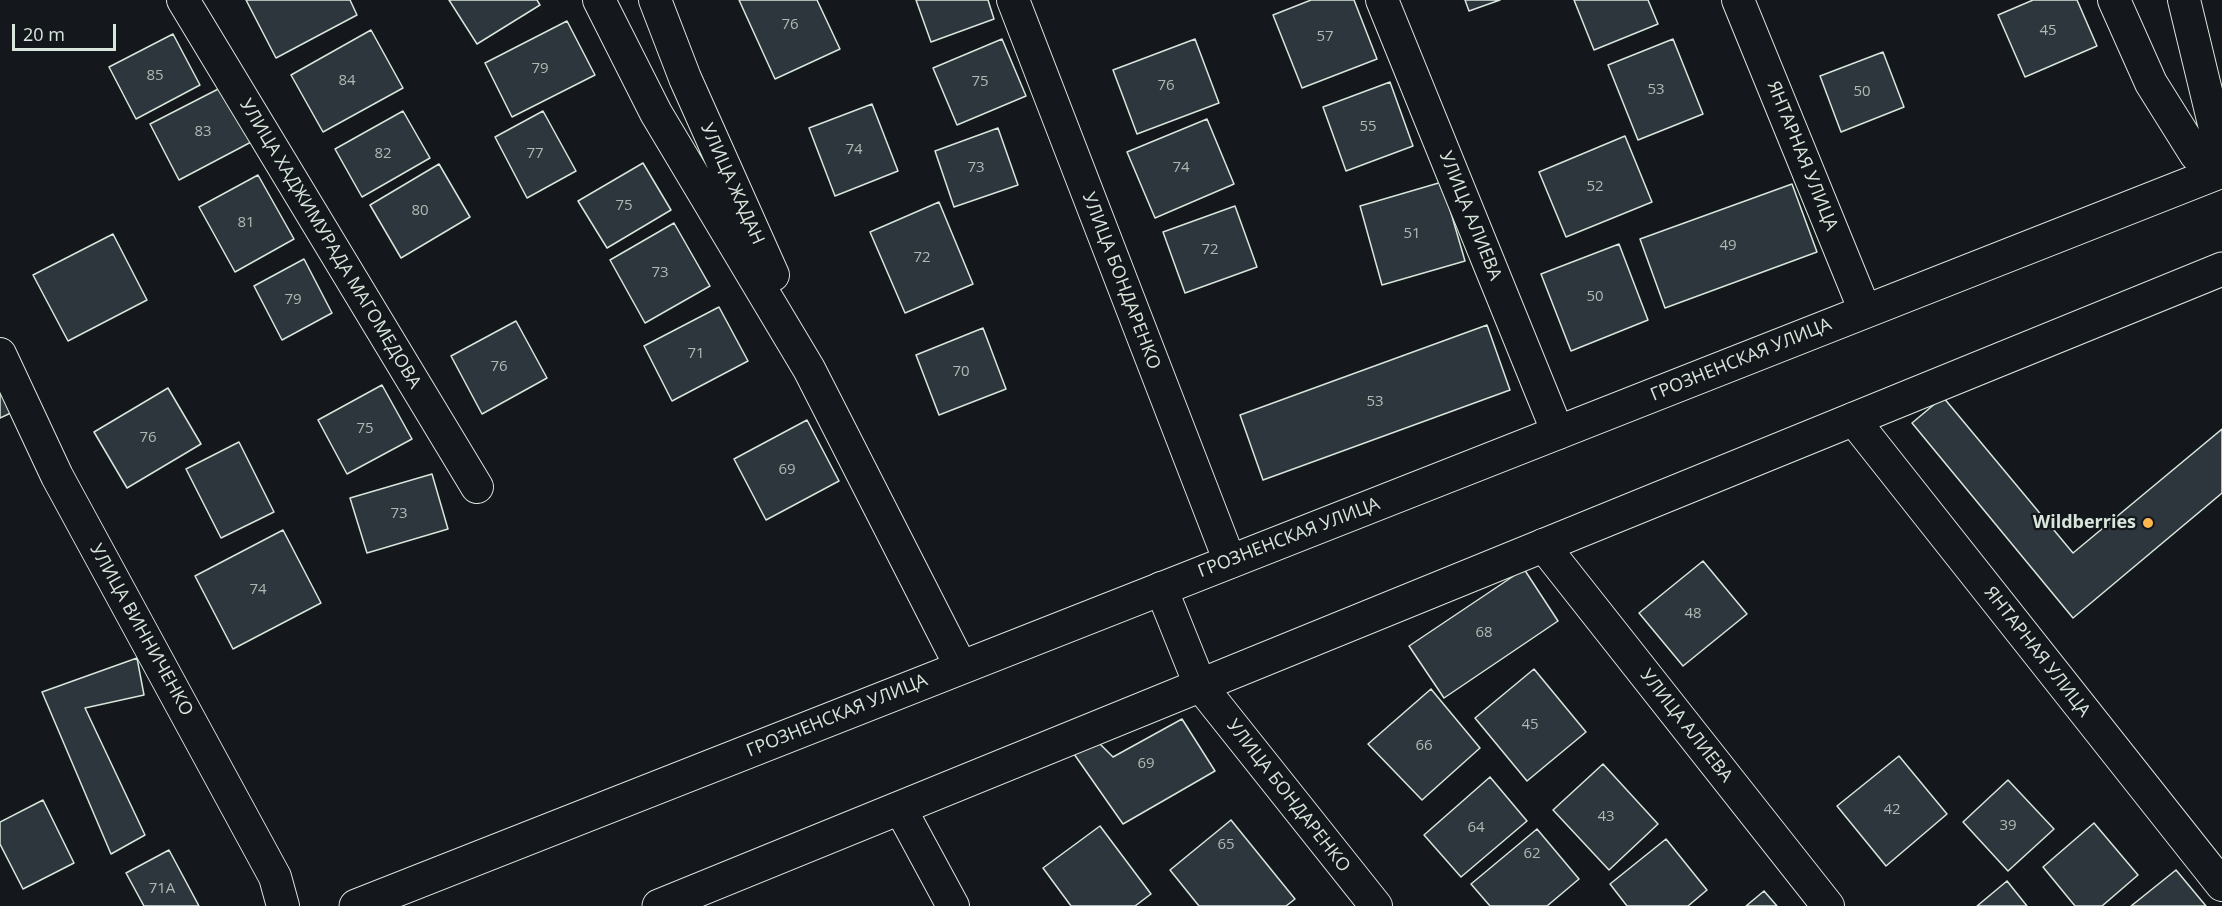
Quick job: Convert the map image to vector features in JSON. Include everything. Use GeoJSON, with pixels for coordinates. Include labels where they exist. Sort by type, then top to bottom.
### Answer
{"type":"FeatureCollection","features":[{"type":"Feature","properties":{"kind":"street","name":"УЛИЦА ХАДЖИМУРАДА МАГОМЕДОВА"},"geometry":{"type":"LineString","coordinates":[[183,0],[477,487]]}},
{"type":"Feature","properties":{"kind":"street"},"geometry":{"type":"LineString","coordinates":[[598,0],[656,112],[809,369],[961,667]]}},
{"type":"Feature","properties":{"kind":"street","name":"УЛИЦА ЖАДАН"},"geometry":{"type":"LineString","coordinates":[[655,0],[689,89],[775,279],[809,369]]}},
{"type":"Feature","properties":{"kind":"street","name":"УЛИЦА БОНДАРЕНКО"},"geometry":{"type":"LineString","coordinates":[[1013,0],[1230,561]]}},
{"type":"Feature","properties":{"kind":"street","name":"УЛИЦА АЛИЕВА"},"geometry":{"type":"LineString","coordinates":[[1382,0],[1557,433]]}},
{"type":"Feature","properties":{"kind":"street","name":"ЯНТАРНАЯ УЛИЦА"},"geometry":{"type":"LineString","coordinates":[[1738,0],[1865,312]]}},
{"type":"Feature","properties":{"kind":"street"},"geometry":{"type":"LineString","coordinates":[[2114,0],[2151,83],[2196,155],[2222,169]]}},
{"type":"Feature","properties":{"kind":"street"},"geometry":{"type":"LineString","coordinates":[[2184,0],[2222,157]]}},
{"type":"Feature","properties":{"kind":"street","name":"ГРОЗНЕНСКАЯ УЛИЦА"},"geometry":{"type":"LineString","coordinates":[[356,906],[1865,312],[2222,169]]}},
{"type":"Feature","properties":{"kind":"street"},"geometry":{"type":"LineString","coordinates":[[658,906],[2222,269]]}},
{"type":"Feature","properties":{"kind":"street","name":"УЛИЦА ВИННИЧЕНКО"},"geometry":{"type":"LineString","coordinates":[[0,354],[57,476],[276,877],[283,906]]}},
{"type":"Feature","properties":{"kind":"street","name":"ЯНТАРНАЯ УЛИЦА"},"geometry":{"type":"LineString","coordinates":[[1853,419],[2222,885]]}},
{"type":"Feature","properties":{"kind":"street","name":"УЛИЦА АЛИЕВА"},"geometry":{"type":"LineString","coordinates":[[1543,546],[1828,906]]}},
{"type":"Feature","properties":{"kind":"street","name":"УЛИЦА БОНДАРЕНКО"},"geometry":{"type":"LineString","coordinates":[[1161,588],[1200,685],[1376,906]]}},
{"type":"Feature","properties":{"kind":"street"},"geometry":{"type":"LineString","coordinates":[[900,808],[953,906]]}},
{"type":"Feature","properties":{"kind":"building"},"geometry":{"type":"Polygon","coordinates":[[[246,0],[350,0],[357,15],[276,58],[246,0]]]}},
{"type":"Feature","properties":{"kind":"building"},"geometry":{"type":"Polygon","coordinates":[[[449,0],[537,0],[540,5],[477,44],[449,0]]]}},
{"type":"Feature","properties":{"kind":"building"},"geometry":{"type":"Polygon","coordinates":[[[739,0],[817,0],[840,49],[775,79],[739,0]]]}},
{"type":"Feature","properties":{"kind":"building"},"geometry":{"type":"Polygon","coordinates":[[[916,0],[988,0],[994,19],[931,42],[916,0]]]}},
{"type":"Feature","properties":{"kind":"building"},"geometry":{"type":"Polygon","coordinates":[[[1311,0],[1354,0],[1377,59],[1302,88],[1273,15],[1311,0]]]}},
{"type":"Feature","properties":{"kind":"building"},"geometry":{"type":"Polygon","coordinates":[[[1465,0],[1500,0],[1469,11],[1465,0]]]}},
{"type":"Feature","properties":{"kind":"building"},"geometry":{"type":"Polygon","coordinates":[[[1574,0],[1648,0],[1658,24],[1594,50],[1574,0]]]}},
{"type":"Feature","properties":{"kind":"building"},"geometry":{"type":"Polygon","coordinates":[[[2033,0],[2077,0],[2097,46],[2025,77],[1998,15],[2033,0]]]}},
{"type":"Feature","properties":{"kind":"building"},"geometry":{"type":"Polygon","coordinates":[[[567,21],[595,75],[512,117],[485,63],[567,21]]]}},
{"type":"Feature","properties":{"kind":"building"},"geometry":{"type":"Polygon","coordinates":[[[371,30],[403,88],[323,132],[291,75],[371,30]]]}},
{"type":"Feature","properties":{"kind":"building"},"geometry":{"type":"Polygon","coordinates":[[[173,34],[200,85],[136,119],[109,67],[173,34]]]}},
{"type":"Feature","properties":{"kind":"building"},"geometry":{"type":"Polygon","coordinates":[[[1002,39],[1026,96],[957,125],[933,68],[1002,39]]]}},
{"type":"Feature","properties":{"kind":"building"},"geometry":{"type":"Polygon","coordinates":[[[1195,39],[1219,103],[1137,134],[1113,70],[1195,39]]]}},
{"type":"Feature","properties":{"kind":"building"},"geometry":{"type":"Polygon","coordinates":[[[1673,39],[1703,114],[1638,140],[1608,65],[1673,39]]]}},
{"type":"Feature","properties":{"kind":"building"},"geometry":{"type":"Polygon","coordinates":[[[1883,52],[1904,107],[1841,132],[1820,76],[1883,52]]]}},
{"type":"Feature","properties":{"kind":"building"},"geometry":{"type":"Polygon","coordinates":[[[1390,82],[1413,146],[1346,171],[1323,107],[1390,82]]]}},
{"type":"Feature","properties":{"kind":"building"},"geometry":{"type":"Polygon","coordinates":[[[226,85],[255,140],[179,180],[150,124],[226,85]]]}},
{"type":"Feature","properties":{"kind":"building"},"geometry":{"type":"Polygon","coordinates":[[[872,104],[898,171],[835,196],[809,128],[872,104]]]}},
{"type":"Feature","properties":{"kind":"building"},"geometry":{"type":"Polygon","coordinates":[[[403,111],[430,158],[362,197],[335,149],[403,111]]]}},
{"type":"Feature","properties":{"kind":"building"},"geometry":{"type":"Polygon","coordinates":[[[543,111],[576,171],[527,198],[495,137],[543,111]]]}},
{"type":"Feature","properties":{"kind":"building"},"geometry":{"type":"Polygon","coordinates":[[[1207,119],[1234,184],[1155,218],[1127,152],[1207,119]]]}},
{"type":"Feature","properties":{"kind":"building"},"geometry":{"type":"Polygon","coordinates":[[[998,128],[1018,185],[954,207],[935,151],[998,128]]]}},
{"type":"Feature","properties":{"kind":"building"},"geometry":{"type":"Polygon","coordinates":[[[1625,136],[1652,202],[1566,237],[1539,172],[1625,136]]]}},
{"type":"Feature","properties":{"kind":"building"},"geometry":{"type":"Polygon","coordinates":[[[643,163],[671,210],[607,248],[578,201],[643,163]]]}},
{"type":"Feature","properties":{"kind":"building"},"geometry":{"type":"Polygon","coordinates":[[[439,164],[470,217],[401,258],[370,205],[439,164]]]}},
{"type":"Feature","properties":{"kind":"building"},"geometry":{"type":"Polygon","coordinates":[[[258,175],[294,239],[235,272],[199,207],[258,175]]]}},
{"type":"Feature","properties":{"kind":"building"},"geometry":{"type":"Polygon","coordinates":[[[1442,182],[1465,261],[1382,285],[1360,206],[1442,182]]]}},
{"type":"Feature","properties":{"kind":"building"},"geometry":{"type":"Polygon","coordinates":[[[1792,184],[1817,252],[1665,308],[1640,239],[1792,184]]]}},
{"type":"Feature","properties":{"kind":"building"},"geometry":{"type":"Polygon","coordinates":[[[939,202],[973,284],[905,313],[870,232],[939,202]]]}},
{"type":"Feature","properties":{"kind":"building"},"geometry":{"type":"Polygon","coordinates":[[[1235,206],[1257,267],[1185,293],[1163,232],[1235,206]]]}},
{"type":"Feature","properties":{"kind":"building"},"geometry":{"type":"Polygon","coordinates":[[[674,223],[710,286],[645,323],[610,260],[674,223]]]}},
{"type":"Feature","properties":{"kind":"building"},"geometry":{"type":"Polygon","coordinates":[[[113,234],[147,300],[68,341],[33,275],[113,234]]]}},
{"type":"Feature","properties":{"kind":"building"},"geometry":{"type":"Polygon","coordinates":[[[1619,244],[1648,320],[1571,351],[1541,274],[1619,244]]]}},
{"type":"Feature","properties":{"kind":"building"},"geometry":{"type":"Polygon","coordinates":[[[304,259],[332,313],[282,340],[254,286],[304,259]]]}},
{"type":"Feature","properties":{"kind":"building"},"geometry":{"type":"Polygon","coordinates":[[[719,307],[748,361],[672,401],[644,346],[719,307]]]}},
{"type":"Feature","properties":{"kind":"building"},"geometry":{"type":"Polygon","coordinates":[[[516,321],[547,378],[482,414],[451,356],[516,321]]]}},
{"type":"Feature","properties":{"kind":"building"},"geometry":{"type":"Polygon","coordinates":[[[1487,325],[1510,390],[1263,480],[1240,415],[1487,325]]]}},
{"type":"Feature","properties":{"kind":"building"},"geometry":{"type":"Polygon","coordinates":[[[983,328],[1006,389],[939,415],[916,355],[983,328]]]}},
{"type":"Feature","properties":{"kind":"building"},"geometry":{"type":"Polygon","coordinates":[[[0,381],[15,411],[0,418],[0,381]]]}},
{"type":"Feature","properties":{"kind":"building"},"geometry":{"type":"Polygon","coordinates":[[[382,385],[412,439],[347,474],[318,420],[382,385]]]}},
{"type":"Feature","properties":{"kind":"building"},"geometry":{"type":"Polygon","coordinates":[[[168,388],[201,444],[127,488],[94,432],[168,388]]]}},
{"type":"Feature","properties":{"kind":"building","name":"Wildberries"},"geometry":{"type":"Polygon","coordinates":[[[1943,397],[2073,553],[2222,429],[2222,493],[2073,618],[1912,423],[1943,397]]]}},
{"type":"Feature","properties":{"kind":"building"},"geometry":{"type":"Polygon","coordinates":[[[807,420],[839,481],[766,520],[734,459],[807,420]]]}},
{"type":"Feature","properties":{"kind":"building"},"geometry":{"type":"Polygon","coordinates":[[[239,442],[274,512],[221,538],[186,469],[239,442]]]}},
{"type":"Feature","properties":{"kind":"building"},"geometry":{"type":"Polygon","coordinates":[[[432,474],[448,529],[367,553],[350,498],[432,474]]]}},
{"type":"Feature","properties":{"kind":"building"},"geometry":{"type":"Polygon","coordinates":[[[283,530],[321,603],[233,649],[195,576],[283,530]]]}},
{"type":"Feature","properties":{"kind":"building"},"geometry":{"type":"Polygon","coordinates":[[[1703,561],[1747,614],[1683,666],[1639,613],[1703,561]]]}},
{"type":"Feature","properties":{"kind":"building"},"geometry":{"type":"Polygon","coordinates":[[[1524,569],[1558,621],[1444,698],[1409,646],[1524,569]]]}},
{"type":"Feature","properties":{"kind":"building"},"geometry":{"type":"Polygon","coordinates":[[[137,658],[144,695],[85,708],[145,835],[111,854],[42,692],[137,658]]]}},
{"type":"Feature","properties":{"kind":"building"},"geometry":{"type":"Polygon","coordinates":[[[1534,669],[1586,732],[1527,781],[1475,718],[1534,669]]]}},
{"type":"Feature","properties":{"kind":"building"},"geometry":{"type":"Polygon","coordinates":[[[1431,689],[1480,748],[1422,800],[1368,744],[1431,689]]]}},
{"type":"Feature","properties":{"kind":"building"},"geometry":{"type":"Polygon","coordinates":[[[1182,719],[1215,771],[1123,824],[1074,754],[1099,743],[1113,757],[1182,719]]]}},
{"type":"Feature","properties":{"kind":"building"},"geometry":{"type":"Polygon","coordinates":[[[1899,756],[1947,814],[1886,866],[1837,806],[1899,756]]]}},
{"type":"Feature","properties":{"kind":"building"},"geometry":{"type":"Polygon","coordinates":[[[1603,764],[1658,824],[1609,870],[1553,810],[1603,764]]]}},
{"type":"Feature","properties":{"kind":"building"},"geometry":{"type":"Polygon","coordinates":[[[1490,777],[1527,821],[1461,877],[1424,835],[1490,777]]]}},
{"type":"Feature","properties":{"kind":"building"},"geometry":{"type":"Polygon","coordinates":[[[2008,780],[2054,829],[2008,871],[1963,822],[2008,780]]]}},
{"type":"Feature","properties":{"kind":"building"},"geometry":{"type":"Polygon","coordinates":[[[43,800],[74,863],[23,889],[0,844],[0,822],[43,800]]]}},
{"type":"Feature","properties":{"kind":"building"},"geometry":{"type":"Polygon","coordinates":[[[1231,820],[1295,899],[1286,906],[1199,906],[1170,870],[1231,820]]]}},
{"type":"Feature","properties":{"kind":"building"},"geometry":{"type":"Polygon","coordinates":[[[2094,823],[2138,875],[2102,906],[2075,906],[2043,867],[2094,823]]]}},
{"type":"Feature","properties":{"kind":"building"},"geometry":{"type":"Polygon","coordinates":[[[1100,826],[1151,894],[1135,906],[1071,906],[1043,868],[1100,826]]]}},
{"type":"Feature","properties":{"kind":"building"},"geometry":{"type":"Polygon","coordinates":[[[1537,829],[1579,879],[1547,906],[1490,906],[1471,884],[1537,829]]]}},
{"type":"Feature","properties":{"kind":"building"},"geometry":{"type":"Polygon","coordinates":[[[1666,839],[1707,890],[1688,906],[1627,906],[1610,884],[1666,839]]]}},
{"type":"Feature","properties":{"kind":"building"},"geometry":{"type":"Polygon","coordinates":[[[169,850],[199,906],[144,906],[126,873],[169,850]]]}},
{"type":"Feature","properties":{"kind":"building"},"geometry":{"type":"Polygon","coordinates":[[[2176,870],[2206,906],[2131,906],[2176,870]]]}},
{"type":"Feature","properties":{"kind":"building"},"geometry":{"type":"Polygon","coordinates":[[[2007,881],[2027,906],[1977,906],[2007,881]]]}},
{"type":"Feature","properties":{"kind":"building"},"geometry":{"type":"Polygon","coordinates":[[[1764,891],[1777,906],[1746,906],[1764,891]]]}},
{"type":"Feature","properties":{"kind":"place","name":"Wildberries"},"geometry":{"type":"Point","coordinates":[2148,523]}}]}
